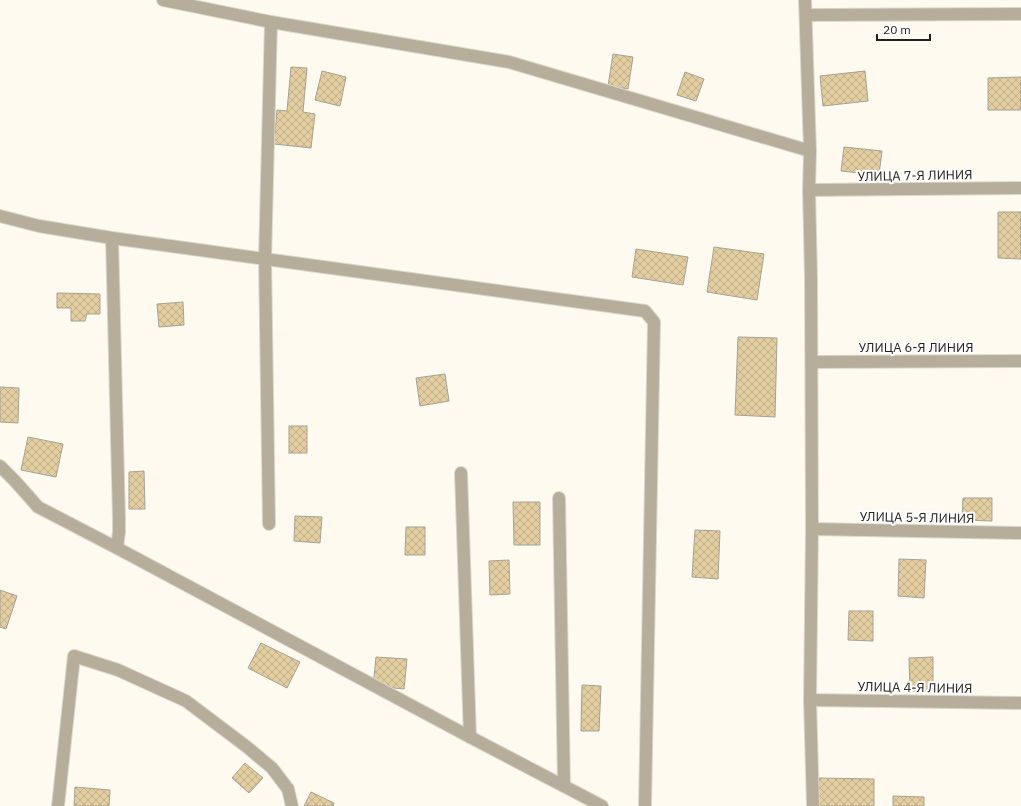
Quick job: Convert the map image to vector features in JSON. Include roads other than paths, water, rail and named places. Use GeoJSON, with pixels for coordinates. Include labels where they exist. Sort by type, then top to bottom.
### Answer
{"type":"FeatureCollection","features":[{"type":"Feature","properties":{"kind":"street"},"geometry":{"type":"LineString","coordinates":[[163,0],[271,22],[509,62],[810,151]]}},
{"type":"Feature","properties":{"kind":"street"},"geometry":{"type":"LineString","coordinates":[[805,0],[810,151],[809,190],[812,362],[810,700],[813,806]]}},
{"type":"Feature","properties":{"kind":"street"},"geometry":{"type":"LineString","coordinates":[[806,15],[1021,14]]}},
{"type":"Feature","properties":{"kind":"street"},"geometry":{"type":"LineString","coordinates":[[269,524],[265,259],[271,22]]}},
{"type":"Feature","properties":{"kind":"street","name":"УЛИЦА 7-Я ЛИНИЯ"},"geometry":{"type":"LineString","coordinates":[[809,190],[1021,188]]}},
{"type":"Feature","properties":{"kind":"street"},"geometry":{"type":"LineString","coordinates":[[0,216],[38,226],[112,238],[645,310],[654,322],[645,806]]}},
{"type":"Feature","properties":{"kind":"street"},"geometry":{"type":"LineString","coordinates":[[112,238],[119,519],[117,548]]}},
{"type":"Feature","properties":{"kind":"street","name":"УЛИЦА 6-Я ЛИНИЯ"},"geometry":{"type":"LineString","coordinates":[[812,362],[1021,361]]}},
{"type":"Feature","properties":{"kind":"street"},"geometry":{"type":"LineString","coordinates":[[0,466],[38,507],[602,806]]}},
{"type":"Feature","properties":{"kind":"street"},"geometry":{"type":"LineString","coordinates":[[461,473],[470,737]]}},
{"type":"Feature","properties":{"kind":"street"},"geometry":{"type":"LineString","coordinates":[[559,498],[564,786]]}},
{"type":"Feature","properties":{"kind":"street","name":"УЛИЦА 5-Я ЛИНИЯ"},"geometry":{"type":"LineString","coordinates":[[812,529],[1021,533]]}},
{"type":"Feature","properties":{"kind":"street"},"geometry":{"type":"LineString","coordinates":[[58,806],[74,656],[118,670],[186,701],[247,747],[272,768],[288,789],[292,806]]}},
{"type":"Feature","properties":{"kind":"street","name":"УЛИЦА 4-Я ЛИНИЯ"},"geometry":{"type":"LineString","coordinates":[[810,700],[1021,703]]}}]}
